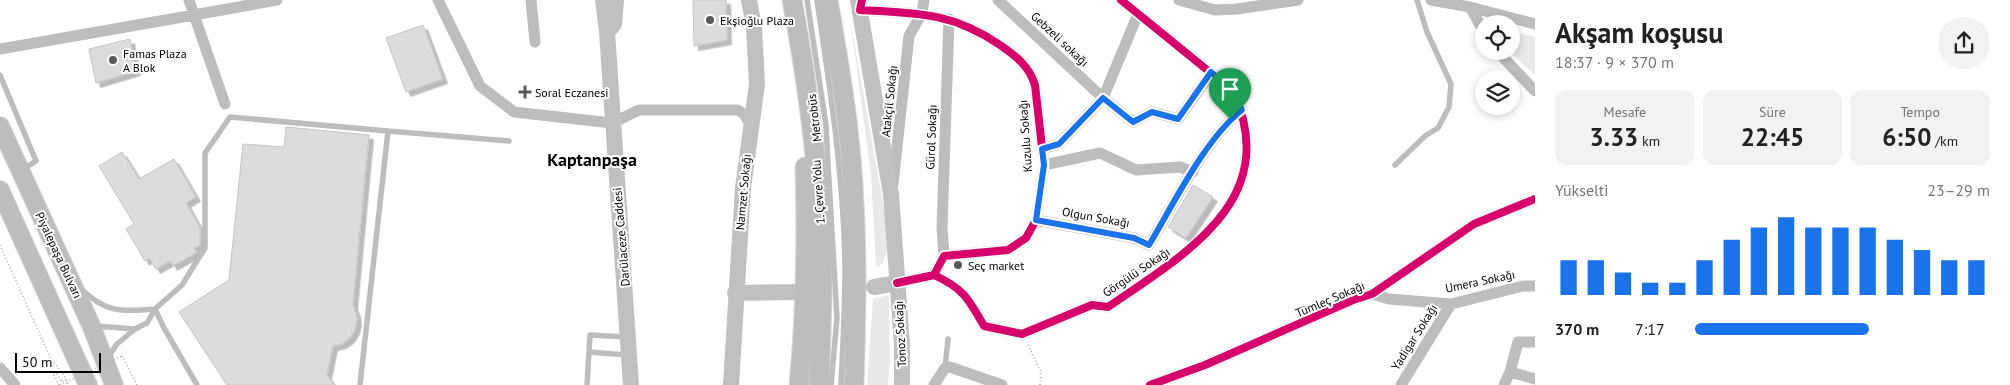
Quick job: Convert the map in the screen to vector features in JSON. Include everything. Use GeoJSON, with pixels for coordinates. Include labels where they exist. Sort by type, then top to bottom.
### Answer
{"type":"FeatureCollection","features":[{"type":"Feature","properties":{"kind":"highway"},"geometry":{"type":"LineString","coordinates":[[792,0],[796,81],[804,145],[807,224],[804,326],[799,385]]}},
{"type":"Feature","properties":{"kind":"highway","name":"1. Çevre Yolu"},"geometry":{"type":"LineString","coordinates":[[792,0],[803,58],[817,173],[822,257],[822,307],[818,385]]}},
{"type":"Feature","properties":{"kind":"highway"},"geometry":{"type":"LineString","coordinates":[[828,0],[847,121],[852,172],[856,268],[854,385]]}},
{"type":"Feature","properties":{"kind":"main road","name":"Darülaceze Caddesi"},"geometry":{"type":"LineString","coordinates":[[603,0],[607,32],[631,385]]}},
{"type":"Feature","properties":{"kind":"main road"},"geometry":{"type":"LineString","coordinates":[[607,32],[614,24],[616,0]]}},
{"type":"Feature","properties":{"kind":"main road","name":"Namzet Sokağı"},"geometry":{"type":"LineString","coordinates":[[731,385],[735,293],[743,188],[750,124],[757,84],[754,27],[749,0]]}},
{"type":"Feature","properties":{"kind":"main road","name":"Tonoz Sokağı"},"geometry":{"type":"LineString","coordinates":[[860,3],[890,194],[902,345],[902,385]]}},
{"type":"Feature","properties":{"kind":"main road","name":"Piyalepaşa Bulvarı"},"geometry":{"type":"LineString","coordinates":[[0,126],[91,325],[111,377]]}},
{"type":"Feature","properties":{"kind":"main road"},"geometry":{"type":"LineString","coordinates":[[0,190],[88,385]]}},
{"type":"Feature","properties":{"kind":"main road"},"geometry":{"type":"LineString","coordinates":[[874,287],[897,283]]}},
{"type":"Feature","properties":{"kind":"main road"},"geometry":{"type":"LineString","coordinates":[[735,293],[802,292]]}},
{"type":"Feature","properties":{"kind":"main road"},"geometry":{"type":"LineString","coordinates":[[58,319],[79,326],[91,325]]}},
{"type":"Feature","properties":{"kind":"street"},"geometry":{"type":"LineString","coordinates":[[189,0],[225,104]]}},
{"type":"Feature","properties":{"kind":"street"},"geometry":{"type":"LineString","coordinates":[[0,49],[277,0]]}},
{"type":"Feature","properties":{"kind":"street"},"geometry":{"type":"LineString","coordinates":[[438,0],[480,86],[514,112],[612,123],[639,110],[720,109],[738,110],[744,114],[750,124]]}},
{"type":"Feature","properties":{"kind":"street"},"geometry":{"type":"LineString","coordinates":[[531,0],[535,42]]}},
{"type":"Feature","properties":{"kind":"street"},"geometry":{"type":"LineString","coordinates":[[922,13],[924,0]]}},
{"type":"Feature","properties":{"kind":"street","name":"Gebzeli sokağı"},"geometry":{"type":"LineString","coordinates":[[998,0],[1103,98],[1133,122],[1152,112],[1178,119],[1211,72]]}},
{"type":"Feature","properties":{"kind":"street","name":"Görgülü Sokağı"},"geometry":{"type":"LineString","coordinates":[[1022,334],[1092,305],[1108,307],[1172,262],[1215,225],[1235,196],[1245,168],[1248,144],[1242,110],[1233,91],[1121,0]]}},
{"type":"Feature","properties":{"kind":"street"},"geometry":{"type":"LineString","coordinates":[[1179,0],[1215,10],[1235,5],[1298,0]]}},
{"type":"Feature","properties":{"kind":"street"},"geometry":{"type":"LineString","coordinates":[[1431,0],[1470,7],[1535,24]]}},
{"type":"Feature","properties":{"kind":"street","name":"Kuzulu Sokağı"},"geometry":{"type":"LineString","coordinates":[[860,3],[949,19],[983,33],[1018,58],[1031,74],[1035,85],[1044,165],[1036,220],[1026,238],[1008,250],[944,256]]}},
{"type":"Feature","properties":{"kind":"street"},"geometry":{"type":"LineString","coordinates":[[1470,7],[1475,16]]}},
{"type":"Feature","properties":{"kind":"street","name":"Atakçil Sokağı"},"geometry":{"type":"LineString","coordinates":[[890,194],[896,169],[909,36],[922,13]]}},
{"type":"Feature","properties":{"kind":"street"},"geometry":{"type":"LineString","coordinates":[[1042,149],[1059,144],[1103,98],[1138,14]]}},
{"type":"Feature","properties":{"kind":"street","name":"Gürol Sokağı"},"geometry":{"type":"LineString","coordinates":[[944,256],[942,228],[949,19]]}},
{"type":"Feature","properties":{"kind":"street"},"geometry":{"type":"LineString","coordinates":[[1506,60],[1535,91]]}},
{"type":"Feature","properties":{"kind":"street"},"geometry":{"type":"LineString","coordinates":[[1044,165],[1100,153],[1136,170],[1180,167],[1193,172],[1220,131],[1230,119],[1242,110]]}},
{"type":"Feature","properties":{"kind":"street","name":"Olgun Sokağı"},"geometry":{"type":"LineString","coordinates":[[1036,220],[1134,238],[1149,245],[1193,172]]}},
{"type":"Feature","properties":{"kind":"street","name":"Tümleç Sokağı"},"geometry":{"type":"LineString","coordinates":[[1150,385],[1205,365],[1353,300],[1372,294],[1474,224],[1535,199]]}},
{"type":"Feature","properties":{"kind":"street"},"geometry":{"type":"LineString","coordinates":[[934,275],[944,256]]}},
{"type":"Feature","properties":{"kind":"street"},"geometry":{"type":"LineString","coordinates":[[897,283],[934,275],[954,284],[970,302],[984,326],[1022,334]]}},
{"type":"Feature","properties":{"kind":"street","name":"Umera Sokağı"},"geometry":{"type":"LineString","coordinates":[[1372,294],[1389,299],[1451,304],[1523,286],[1535,286]]}},
{"type":"Feature","properties":{"kind":"street","name":"Yadigar Sokağı"},"geometry":{"type":"LineString","coordinates":[[1401,385],[1451,304]]}},
{"type":"Feature","properties":{"kind":"street"},"geometry":{"type":"LineString","coordinates":[[1504,385],[1510,372],[1518,342],[1535,342]]}},
{"type":"Feature","properties":{"kind":"street"},"geometry":{"type":"LineString","coordinates":[[0,368],[15,385]]}},
{"type":"Feature","properties":{"kind":"street"},"geometry":{"type":"LineString","coordinates":[[934,385],[945,368],[954,368],[1002,385]]}},
{"type":"Feature","properties":{"kind":"street"},"geometry":{"type":"LineString","coordinates":[[1510,372],[1535,379]]}},
{"type":"Feature","properties":{"kind":"lane","name":"Metrobüs"},"geometry":{"type":"LineString","coordinates":[[806,0],[826,125],[837,318],[831,385]]}},
{"type":"Feature","properties":{"kind":"lane","name":"Metrobüs"},"geometry":{"type":"LineString","coordinates":[[817,0],[831,97],[841,196],[844,266],[841,385]]}},
{"type":"Feature","properties":{"kind":"lane"},"geometry":{"type":"LineString","coordinates":[[1395,164],[1425,136],[1438,128],[1449,108],[1451,84],[1427,32],[1417,0]]}},
{"type":"Feature","properties":{"kind":"lane"},"geometry":{"type":"LineString","coordinates":[[0,75],[36,161],[20,171]]}},
{"type":"Feature","properties":{"kind":"lane"},"geometry":{"type":"LineString","coordinates":[[111,377],[111,353],[117,344],[135,329],[147,323],[155,309],[182,285],[205,248],[205,153],[230,117],[508,141]]}},
{"type":"Feature","properties":{"kind":"lane"},"geometry":{"type":"LineString","coordinates":[[360,385],[388,131]]}},
{"type":"Feature","properties":{"kind":"lane"},"geometry":{"type":"LineString","coordinates":[[70,279],[90,298],[105,307],[125,311],[155,309]]}},
{"type":"Feature","properties":{"kind":"lane"},"geometry":{"type":"LineString","coordinates":[[155,309],[197,385]]}},
{"type":"Feature","properties":{"kind":"lane"},"geometry":{"type":"LineString","coordinates":[[91,325],[135,329]]}},
{"type":"Feature","properties":{"kind":"lane"},"geometry":{"type":"LineString","coordinates":[[587,385],[590,335],[629,337]]}},
{"type":"Feature","properties":{"kind":"lane"},"geometry":{"type":"LineString","coordinates":[[945,368],[948,339]]}},
{"type":"Feature","properties":{"kind":"lane"},"geometry":{"type":"LineString","coordinates":[[589,352],[630,355]]}},
{"type":"Feature","properties":{"kind":"path"},"geometry":{"type":"LineString","coordinates":[[0,245],[50,357],[66,379],[68,385]]}},
{"type":"Feature","properties":{"kind":"path"},"geometry":{"type":"LineString","coordinates":[[1022,334],[1042,372],[1040,385]]}},
{"type":"Feature","properties":{"kind":"path"},"geometry":{"type":"LineString","coordinates":[[66,379],[62,382],[57,374],[54,375],[59,385],[122,356],[137,385]]}},
{"type":"Feature","properties":{"kind":"shaded area"},"geometry":{"type":"Polygon","coordinates":[[[851,25],[887,224],[887,252],[882,264],[876,267],[871,174],[851,25]]]}},
{"type":"Feature","properties":{"kind":"shaded area"},"geometry":{"type":"Polygon","coordinates":[[[1520,33],[1535,37],[1535,75],[1519,60],[1520,33]]]}},
{"type":"Feature","properties":{"kind":"shaded area"},"geometry":{"type":"Polygon","coordinates":[[[889,295],[890,364],[888,385],[867,385],[873,299],[889,295]]]}},
{"type":"Feature","properties":{"kind":"building","name":"Ekşioğlu Plaza"},"geometry":{"type":"Polygon","coordinates":[[[693,0],[726,0],[727,40],[694,46],[693,0]]]}},
{"type":"Feature","properties":{"kind":"building"},"geometry":{"type":"Polygon","coordinates":[[[423,25],[443,79],[406,92],[386,38],[423,25]]]}},
{"type":"Feature","properties":{"kind":"building","name":"Famas Plaza A Blok"},"geometry":{"type":"Polygon","coordinates":[[[130,39],[136,71],[96,83],[89,49],[130,39]]]}},
{"type":"Feature","properties":{"kind":"building"},"geometry":{"type":"Polygon","coordinates":[[[286,127],[369,135],[353,305],[357,321],[355,330],[350,338],[342,344],[333,346],[327,375],[334,385],[227,385],[179,312],[229,280],[243,144],[284,147],[286,127]]]}},
{"type":"Feature","properties":{"kind":"building"},"geometry":{"type":"Polygon","coordinates":[[[122,152],[139,179],[174,159],[196,197],[186,203],[200,228],[200,245],[194,248],[197,252],[173,266],[170,261],[156,269],[149,258],[145,261],[126,229],[134,224],[99,166],[122,152]]]}},
{"type":"Feature","properties":{"kind":"building"},"geometry":{"type":"Polygon","coordinates":[[[1193,185],[1213,197],[1186,238],[1168,227],[1193,185]]]}},
{"type":"Feature","properties":{"kind":"cycle path"},"geometry":{"type":"LineString","coordinates":[[862,0],[860,10],[933,16],[966,26],[1017,57],[1029,72],[1035,85],[1044,165],[1036,220],[1026,238],[1008,250],[944,256],[934,275],[897,283]]}},
{"type":"Feature","properties":{"kind":"cycle path"},"geometry":{"type":"LineString","coordinates":[[934,275],[952,285],[964,295],[984,326],[1022,334],[1092,305],[1108,307],[1195,244],[1218,220],[1236,193],[1245,163],[1245,129],[1233,91],[1121,0]]}},
{"type":"Feature","properties":{"kind":"cycle path"},"geometry":{"type":"LineString","coordinates":[[1150,385],[1205,365],[1353,300],[1372,294],[1474,224],[1535,199]]}},
{"type":"Feature","properties":{"kind":"place","name":"Ekşioğlu Plaza"},"geometry":{"type":"Point","coordinates":[710,20]}},
{"type":"Feature","properties":{"kind":"place","name":"Famas Plaza A Blok"},"geometry":{"type":"Point","coordinates":[113,60]}},
{"type":"Feature","properties":{"kind":"place","name":"Soral Eczanesi"},"geometry":{"type":"Point","coordinates":[525,92]}},
{"type":"Feature","properties":{"kind":"place","name":"Seç market"},"geometry":{"type":"Point","coordinates":[958,265]}},
{"type":"Feature","properties":{"kind":"district","name":"Kaptanpaşa"},"geometry":{"type":"Point","coordinates":[592,159]}},
{"type":"Feature","properties":{"kind":"route"},"geometry":{"type":"LineString","coordinates":[[1211,72],[1233,91],[1242,110],[1230,119],[1193,172],[1149,245],[1134,238],[1036,220],[1044,165],[1042,149],[1059,144],[1103,98],[1133,122],[1152,112],[1178,119],[1211,72]]}}]}
